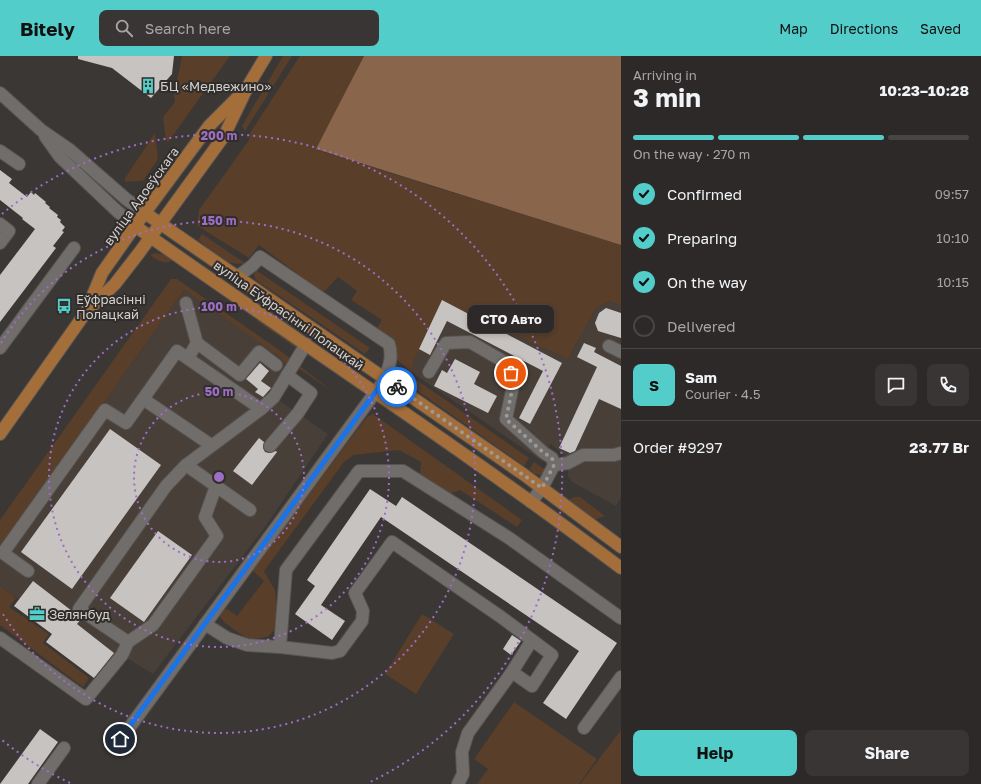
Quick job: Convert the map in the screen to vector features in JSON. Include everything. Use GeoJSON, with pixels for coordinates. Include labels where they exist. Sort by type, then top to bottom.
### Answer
{"type":"FeatureCollection","features":[{"type":"Feature","properties":{"kind":"main road","name":"вуліца Адоеўскага"},"geometry":{"type":"LineString","coordinates":[[0,433],[86,312],[115,284],[151,238],[224,136],[248,86],[266,56]]}},
{"type":"Feature","properties":{"kind":"main road","name":"вуліца Адоеўскага"},"geometry":{"type":"LineString","coordinates":[[86,312],[102,273],[145,213],[209,126],[248,86]]}},
{"type":"Feature","properties":{"kind":"main road","name":"вуліца Еўфрасінні Полацкай"},"geometry":{"type":"LineString","coordinates":[[145,213],[542,488],[621,547]]}},
{"type":"Feature","properties":{"kind":"main road","name":"вуліца Еўфрасінні Полацкай"},"geometry":{"type":"LineString","coordinates":[[136,226],[151,238],[532,502],[621,568]]}},
{"type":"Feature","properties":{"kind":"street"},"geometry":{"type":"LineString","coordinates":[[0,93],[41,130],[70,150],[126,199],[145,213]]}},
{"type":"Feature","properties":{"kind":"street"},"geometry":{"type":"LineString","coordinates":[[41,130],[60,157],[117,211],[136,226]]}},
{"type":"Feature","properties":{"kind":"street"},"geometry":{"type":"LineString","coordinates":[[0,151],[19,164]]}},
{"type":"Feature","properties":{"kind":"street"},"geometry":{"type":"LineString","coordinates":[[0,224],[9,231],[0,243]]}},
{"type":"Feature","properties":{"kind":"street"},"geometry":{"type":"LineString","coordinates":[[0,348],[74,248]]}},
{"type":"Feature","properties":{"kind":"street"},"geometry":{"type":"LineString","coordinates":[[120,739],[385,379],[392,352],[389,344],[260,257],[253,265],[237,277]]}},
{"type":"Feature","properties":{"kind":"street"},"geometry":{"type":"LineString","coordinates":[[186,303],[197,343],[240,375]]}},
{"type":"Feature","properties":{"kind":"street"},"geometry":{"type":"LineString","coordinates":[[429,372],[446,343],[470,342],[508,364],[514,381],[506,419],[544,453],[552,458],[554,465],[542,488],[532,502]]}},
{"type":"Feature","properties":{"kind":"street"},"geometry":{"type":"LineString","coordinates":[[188,358],[197,343]]}},
{"type":"Feature","properties":{"kind":"street"},"geometry":{"type":"LineString","coordinates":[[128,642],[79,609],[166,486],[186,465],[261,409],[274,397],[306,344]]}},
{"type":"Feature","properties":{"kind":"street"},"geometry":{"type":"LineString","coordinates":[[609,346],[621,352]]}},
{"type":"Feature","properties":{"kind":"street"},"geometry":{"type":"LineString","coordinates":[[28,571],[3,553],[105,410],[126,423],[177,351],[261,409]]}},
{"type":"Feature","properties":{"kind":"street"},"geometry":{"type":"LineString","coordinates":[[231,388],[259,352],[276,365]]}},
{"type":"Feature","properties":{"kind":"street"},"geometry":{"type":"LineString","coordinates":[[270,446],[298,413],[311,393],[287,376]]}},
{"type":"Feature","properties":{"kind":"street"},"geometry":{"type":"LineString","coordinates":[[143,399],[211,445]]}},
{"type":"Feature","properties":{"kind":"street"},"geometry":{"type":"LineString","coordinates":[[554,465],[568,463],[583,455],[614,455],[621,453]]}},
{"type":"Feature","properties":{"kind":"street"},"geometry":{"type":"LineString","coordinates":[[186,465],[250,510]]}},
{"type":"Feature","properties":{"kind":"street"},"geometry":{"type":"LineString","coordinates":[[280,647],[286,570],[359,471],[403,471],[509,538],[621,618]]}},
{"type":"Feature","properties":{"kind":"street"},"geometry":{"type":"LineString","coordinates":[[0,638],[86,699],[122,655],[128,642],[153,625],[217,536],[205,517],[216,486]]}},
{"type":"Feature","properties":{"kind":"street"},"geometry":{"type":"LineString","coordinates":[[205,624],[227,638],[247,645],[332,653],[340,651],[362,621],[363,611],[355,593],[392,542],[552,655],[532,686],[512,672]]}},
{"type":"Feature","properties":{"kind":"street"},"geometry":{"type":"LineString","coordinates":[[458,784],[463,774],[462,752],[468,733],[512,672],[532,640]]}},
{"type":"Feature","properties":{"kind":"street"},"geometry":{"type":"LineString","coordinates":[[584,728],[621,677]]}},
{"type":"Feature","properties":{"kind":"street"},"geometry":{"type":"LineString","coordinates":[[38,784],[64,748]]}},
{"type":"Feature","properties":{"kind":"shaded area"},"geometry":{"type":"Polygon","coordinates":[[[182,56],[230,56],[168,142],[166,140],[163,117],[175,102],[174,96],[182,56]]]}},
{"type":"Feature","properties":{"kind":"shaded area"},"geometry":{"type":"Polygon","coordinates":[[[283,56],[292,56],[245,131],[242,126],[283,56]]]}},
{"type":"Feature","properties":{"kind":"shaded area"},"geometry":{"type":"Polygon","coordinates":[[[300,56],[364,56],[317,150],[621,245],[621,306],[609,301],[596,308],[568,359],[442,301],[413,362],[414,374],[396,359],[394,345],[385,334],[377,328],[382,320],[351,300],[357,291],[338,277],[326,290],[322,292],[259,245],[249,258],[201,228],[197,224],[199,210],[249,140],[250,133],[300,56]]]}},
{"type":"Feature","properties":{"kind":"shaded area"},"geometry":{"type":"Polygon","coordinates":[[[364,56],[621,56],[621,245],[316,149],[364,56]]]}},
{"type":"Feature","properties":{"kind":"shaded area"},"geometry":{"type":"Polygon","coordinates":[[[155,133],[158,159],[143,181],[125,182],[125,178],[155,133]]]}},
{"type":"Feature","properties":{"kind":"shaded area"},"geometry":{"type":"Polygon","coordinates":[[[202,234],[245,263],[232,263],[214,253],[198,240],[202,234]]]}},
{"type":"Feature","properties":{"kind":"shaded area"},"geometry":{"type":"Polygon","coordinates":[[[155,253],[167,255],[175,259],[168,262],[162,262],[150,255],[155,253]]]}},
{"type":"Feature","properties":{"kind":"shaded area"},"geometry":{"type":"Polygon","coordinates":[[[256,270],[370,348],[365,354],[256,280],[254,275],[256,270]]]}},
{"type":"Feature","properties":{"kind":"shaded area"},"geometry":{"type":"Polygon","coordinates":[[[171,279],[177,279],[282,352],[333,392],[288,361],[285,364],[280,357],[184,290],[0,549],[0,520],[171,279]]]}},
{"type":"Feature","properties":{"kind":"shaded area"},"geometry":{"type":"Polygon","coordinates":[[[184,290],[281,357],[285,364],[281,375],[268,393],[328,434],[265,527],[153,674],[122,655],[115,654],[95,679],[46,642],[51,634],[14,606],[19,600],[0,586],[0,549],[184,290]]]}},
{"type":"Feature","properties":{"kind":"shaded area"},"geometry":{"type":"Polygon","coordinates":[[[442,300],[568,359],[596,308],[609,301],[621,306],[621,497],[616,506],[572,482],[568,476],[568,459],[551,444],[539,459],[414,374],[413,362],[420,350],[419,348],[442,300]]]}},
{"type":"Feature","properties":{"kind":"shaded area"},"geometry":{"type":"Polygon","coordinates":[[[259,317],[299,345],[296,348],[257,321],[259,317]]]}},
{"type":"Feature","properties":{"kind":"shaded area"},"geometry":{"type":"Polygon","coordinates":[[[395,365],[529,458],[524,466],[398,377],[395,373],[395,365]]]}},
{"type":"Feature","properties":{"kind":"shaded area"},"geometry":{"type":"Polygon","coordinates":[[[373,414],[522,520],[517,527],[460,490],[448,494],[420,474],[421,462],[399,450],[354,455],[344,462],[264,571],[275,590],[277,609],[274,630],[269,636],[262,638],[246,638],[225,623],[220,617],[223,610],[227,609],[237,616],[264,581],[252,570],[367,417],[373,414]]]}},
{"type":"Feature","properties":{"kind":"shaded area"},"geometry":{"type":"Polygon","coordinates":[[[534,462],[546,470],[542,475],[535,474],[529,469],[534,462]]]}},
{"type":"Feature","properties":{"kind":"shaded area"},"geometry":{"type":"Polygon","coordinates":[[[580,497],[605,516],[594,520],[569,502],[570,499],[580,497]]]}},
{"type":"Feature","properties":{"kind":"shaded area"},"geometry":{"type":"Polygon","coordinates":[[[0,586],[16,598],[9,607],[49,634],[43,643],[89,678],[83,687],[0,625],[0,586]]]}},
{"type":"Feature","properties":{"kind":"shaded area"},"geometry":{"type":"Polygon","coordinates":[[[422,614],[454,634],[416,694],[385,674],[422,614]]]}},
{"type":"Feature","properties":{"kind":"shaded area"},"geometry":{"type":"Polygon","coordinates":[[[514,702],[597,759],[579,784],[477,784],[488,769],[474,759],[514,702]]]}},
{"type":"Feature","properties":{"kind":"shaded area"},"geometry":{"type":"Polygon","coordinates":[[[621,730],[621,784],[580,784],[621,730]]]}},
{"type":"Feature","properties":{"kind":"building","name":"БЦ «Медвежино»"},"geometry":{"type":"Polygon","coordinates":[[[78,56],[174,56],[172,74],[151,98],[112,68],[78,59],[78,56]]]}},
{"type":"Feature","properties":{"kind":"building"},"geometry":{"type":"Polygon","coordinates":[[[0,170],[12,179],[9,183],[27,197],[31,192],[34,195],[35,193],[46,202],[45,203],[50,207],[49,208],[58,215],[57,217],[61,220],[60,222],[65,227],[62,231],[64,232],[53,246],[56,248],[0,322],[0,275],[35,229],[0,200],[0,170]]]}},
{"type":"Feature","properties":{"kind":"building"},"geometry":{"type":"Polygon","coordinates":[[[442,300],[562,363],[530,424],[519,418],[543,371],[447,321],[430,355],[419,349],[442,300]]]}},
{"type":"Feature","properties":{"kind":"building"},"geometry":{"type":"Polygon","coordinates":[[[606,308],[621,313],[621,338],[598,331],[595,323],[599,313],[606,308]]]}},
{"type":"Feature","properties":{"kind":"building"},"geometry":{"type":"Polygon","coordinates":[[[584,343],[596,348],[594,352],[621,366],[621,409],[599,399],[575,451],[570,453],[559,448],[597,367],[577,357],[584,343]]]}},
{"type":"Feature","properties":{"kind":"building"},"geometry":{"type":"Polygon","coordinates":[[[455,359],[480,372],[474,384],[497,396],[488,413],[434,386],[442,370],[447,373],[455,359]]]}},
{"type":"Feature","properties":{"kind":"building"},"geometry":{"type":"Polygon","coordinates":[[[260,363],[269,371],[261,381],[271,388],[263,397],[255,392],[258,389],[246,379],[260,363]]]}},
{"type":"Feature","properties":{"kind":"building"},"geometry":{"type":"Polygon","coordinates":[[[110,429],[161,465],[72,589],[21,552],[110,429]]]}},
{"type":"Feature","properties":{"kind":"building"},"geometry":{"type":"Polygon","coordinates":[[[259,438],[264,442],[263,448],[265,452],[277,452],[252,485],[233,471],[259,438]]]}},
{"type":"Feature","properties":{"kind":"building"},"geometry":{"type":"Polygon","coordinates":[[[370,489],[396,506],[402,497],[617,643],[566,719],[543,703],[579,651],[381,517],[321,605],[345,621],[332,640],[295,614],[315,586],[307,580],[370,489]]]}},
{"type":"Feature","properties":{"kind":"building"},"geometry":{"type":"Polygon","coordinates":[[[158,531],[192,555],[144,622],[110,598],[158,531]]]}},
{"type":"Feature","properties":{"kind":"building"},"geometry":{"type":"Polygon","coordinates":[[[33,581],[81,619],[77,624],[114,653],[94,678],[46,642],[52,634],[14,606],[33,581]]]}},
{"type":"Feature","properties":{"kind":"building"},"geometry":{"type":"Polygon","coordinates":[[[512,635],[521,641],[511,655],[503,649],[512,635]]]}},
{"type":"Feature","properties":{"kind":"building"},"geometry":{"type":"Polygon","coordinates":[[[40,729],[58,742],[28,784],[0,784],[40,729]]]}},
{"type":"Feature","properties":{"kind":"way so far"},"geometry":{"type":"LineString","coordinates":[[397,387],[542,488],[554,465],[552,458],[544,453],[506,419],[514,381],[511,373]]}},
{"type":"Feature","properties":{"kind":"place","name":"БЦ «Медвежино»"},"geometry":{"type":"Point","coordinates":[148,86]}},
{"type":"Feature","properties":{"kind":"place","name":"Еўфрасінні Полацкай"},"geometry":{"type":"Point","coordinates":[64,306]}},
{"type":"Feature","properties":{"kind":"place","name":"СТО Авто"},"geometry":{"type":"Point","coordinates":[511,373]}},
{"type":"Feature","properties":{"kind":"place","name":"Зелянбуд"},"geometry":{"type":"Point","coordinates":[37,614]}},
{"type":"Feature","properties":{"kind":"route"},"geometry":{"type":"LineString","coordinates":[[120,739],[385,379],[397,387]]}}]}
